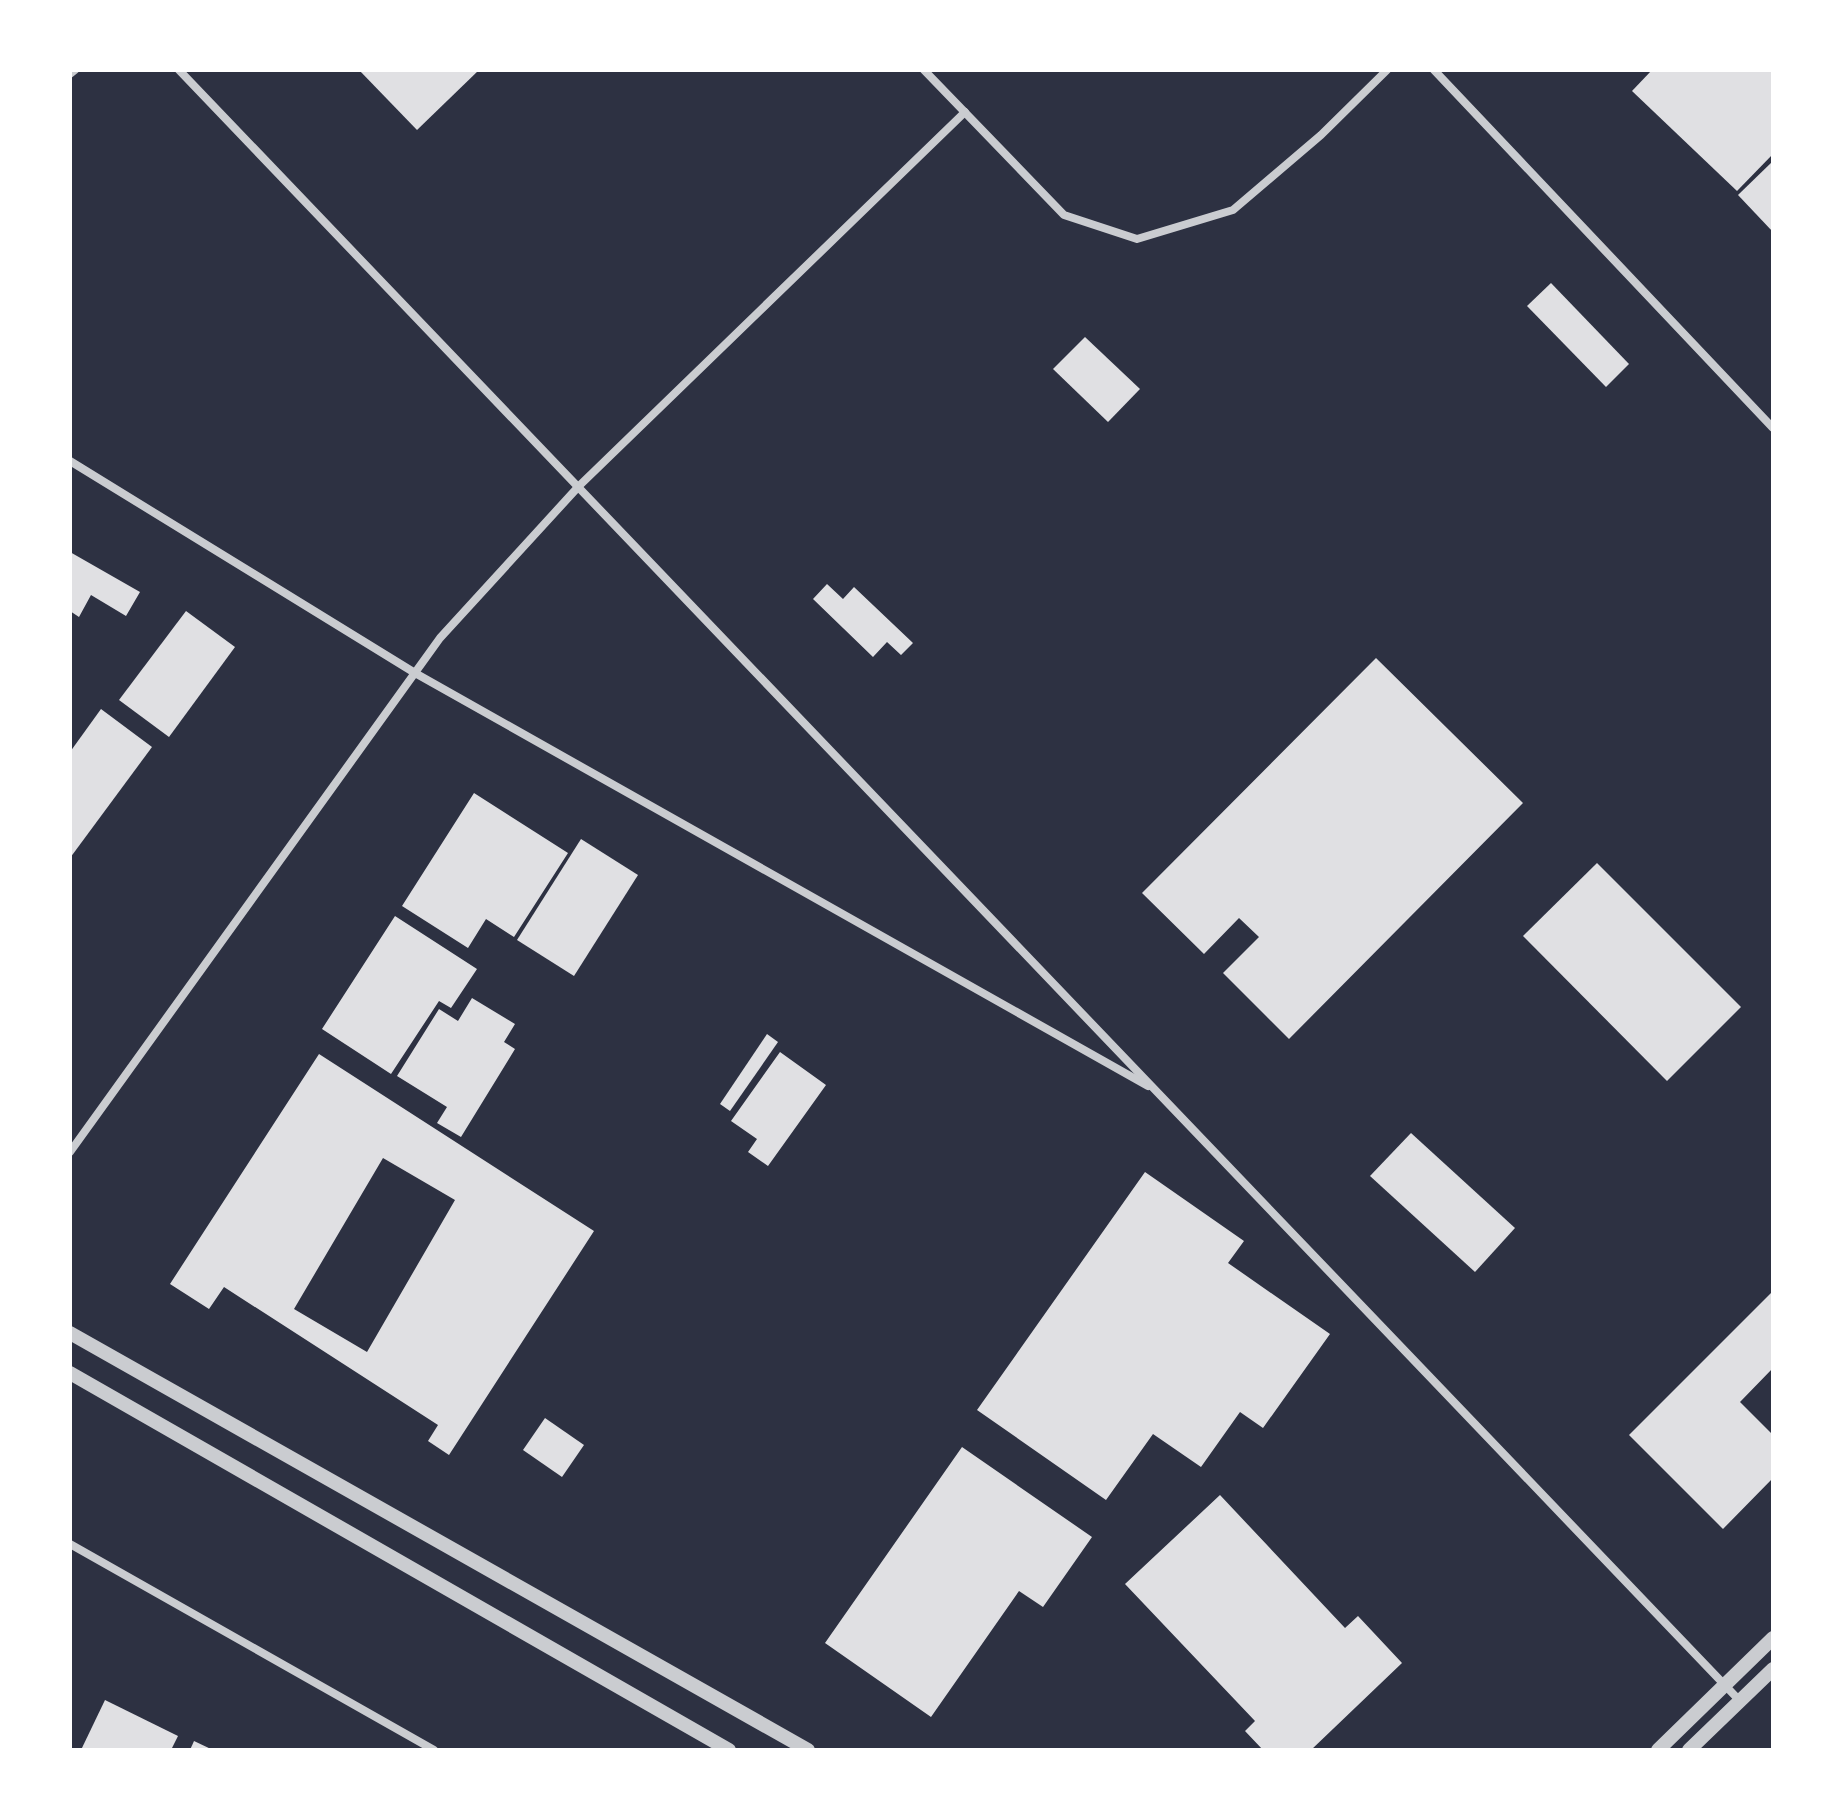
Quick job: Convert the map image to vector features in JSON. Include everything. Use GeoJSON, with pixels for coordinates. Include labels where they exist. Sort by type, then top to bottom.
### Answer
{"type":"FeatureCollection","features":[{"type":"Feature","properties":{"kind":"street"},"geometry":{"type":"LineString","coordinates":[[70,74],[75,70]]}},
{"type":"Feature","properties":{"kind":"street"},"geometry":{"type":"LineString","coordinates":[[179,70],[1740,1701]]}},
{"type":"Feature","properties":{"kind":"street"},"geometry":{"type":"LineString","coordinates":[[924,70],[1064,215],[1137,239],[1233,210],[1321,135],[1387,70]]}},
{"type":"Feature","properties":{"kind":"street"},"geometry":{"type":"LineString","coordinates":[[1434,70],[1773,428]]}},
{"type":"Feature","properties":{"kind":"street"},"geometry":{"type":"LineString","coordinates":[[70,1152],[440,638],[579,486],[965,112]]}},
{"type":"Feature","properties":{"kind":"street"},"geometry":{"type":"LineString","coordinates":[[70,461],[415,673],[1156,1090]]}},
{"type":"Feature","properties":{"kind":"street"},"geometry":{"type":"LineString","coordinates":[[70,1333],[808,1750]]}},
{"type":"Feature","properties":{"kind":"street"},"geometry":{"type":"LineString","coordinates":[[70,1373],[729,1750]]}},
{"type":"Feature","properties":{"kind":"street"},"geometry":{"type":"LineString","coordinates":[[70,1544],[434,1750]]}},
{"type":"Feature","properties":{"kind":"street"},"geometry":{"type":"LineString","coordinates":[[1658,1750],[1773,1638]]}},
{"type":"Feature","properties":{"kind":"street"},"geometry":{"type":"LineString","coordinates":[[1689,1750],[1773,1669]]}},
{"type":"Feature","properties":{"kind":"building"},"geometry":{"type":"Polygon","coordinates":[[[359,70],[479,70],[417,130],[359,70]]]}},
{"type":"Feature","properties":{"kind":"building"},"geometry":{"type":"Polygon","coordinates":[[[1652,70],[1773,70],[1773,154],[1737,191],[1632,91],[1652,70]]]}},
{"type":"Feature","properties":{"kind":"building"},"geometry":{"type":"Polygon","coordinates":[[[1773,161],[1773,232],[1738,195],[1773,161]]]}},
{"type":"Feature","properties":{"kind":"building"},"geometry":{"type":"Polygon","coordinates":[[[1551,283],[1629,364],[1606,387],[1527,306],[1551,283]]]}},
{"type":"Feature","properties":{"kind":"building"},"geometry":{"type":"Polygon","coordinates":[[[1085,337],[1140,389],[1108,422],[1053,369],[1085,337]]]}},
{"type":"Feature","properties":{"kind":"building"},"geometry":{"type":"Polygon","coordinates":[[[70,552],[140,592],[126,616],[91,595],[79,617],[70,611],[70,552]]]}},
{"type":"Feature","properties":{"kind":"building"},"geometry":{"type":"Polygon","coordinates":[[[827,584],[843,599],[854,587],[913,643],[901,655],[887,642],[873,657],[813,599],[827,584]]]}},
{"type":"Feature","properties":{"kind":"building"},"geometry":{"type":"Polygon","coordinates":[[[186,611],[235,647],[169,737],[119,700],[186,611]]]}},
{"type":"Feature","properties":{"kind":"building"},"geometry":{"type":"Polygon","coordinates":[[[1376,658],[1523,803],[1289,1039],[1223,973],[1259,937],[1239,918],[1204,954],[1142,893],[1376,658]]]}},
{"type":"Feature","properties":{"kind":"building"},"geometry":{"type":"Polygon","coordinates":[[[101,709],[152,747],[70,858],[70,752],[101,709]]]}},
{"type":"Feature","properties":{"kind":"building"},"geometry":{"type":"Polygon","coordinates":[[[474,793],[568,853],[514,937],[486,919],[468,948],[402,906],[474,793]]]}},
{"type":"Feature","properties":{"kind":"building"},"geometry":{"type":"Polygon","coordinates":[[[581,839],[638,875],[574,976],[517,940],[581,839]]]}},
{"type":"Feature","properties":{"kind":"building"},"geometry":{"type":"Polygon","coordinates":[[[1597,863],[1741,1007],[1667,1081],[1523,936],[1597,863]]]}},
{"type":"Feature","properties":{"kind":"building"},"geometry":{"type":"Polygon","coordinates":[[[395,916],[477,969],[451,1008],[439,1001],[391,1074],[322,1029],[395,916]]]}},
{"type":"Feature","properties":{"kind":"building"},"geometry":{"type":"Polygon","coordinates":[[[472,998],[515,1024],[504,1042],[515,1049],[461,1137],[437,1123],[447,1107],[397,1076],[439,1009],[458,1021],[472,998]]]}},
{"type":"Feature","properties":{"kind":"building"},"geometry":{"type":"Polygon","coordinates":[[[767,1034],[778,1042],[730,1111],[720,1104],[767,1034]]]}},
{"type":"Feature","properties":{"kind":"building"},"geometry":{"type":"Polygon","coordinates":[[[780,1052],[826,1085],[768,1166],[748,1152],[757,1139],[731,1121],[780,1052]]]}},
{"type":"Feature","properties":{"kind":"building"},"geometry":{"type":"Polygon","coordinates":[[[319,1054],[594,1231],[449,1455],[428,1441],[438,1425],[224,1287],[209,1309],[170,1284],[319,1054]],[[383,1158],[294,1309],[367,1352],[455,1200],[383,1158]]]}},
{"type":"Feature","properties":{"kind":"building"},"geometry":{"type":"Polygon","coordinates":[[[1411,1133],[1515,1228],[1475,1272],[1370,1176],[1411,1133]]]}},
{"type":"Feature","properties":{"kind":"building"},"geometry":{"type":"Polygon","coordinates":[[[1145,1172],[1244,1241],[1228,1263],[1330,1334],[1263,1428],[1240,1412],[1201,1467],[1153,1434],[1106,1500],[977,1410],[1145,1172]]]}},
{"type":"Feature","properties":{"kind":"building"},"geometry":{"type":"Polygon","coordinates":[[[1773,1291],[1773,1368],[1740,1402],[1773,1435],[1773,1478],[1723,1529],[1629,1435],[1773,1291]]]}},
{"type":"Feature","properties":{"kind":"building"},"geometry":{"type":"Polygon","coordinates":[[[545,1418],[584,1445],[562,1477],[523,1450],[545,1418]]]}},
{"type":"Feature","properties":{"kind":"building"},"geometry":{"type":"Polygon","coordinates":[[[962,1447],[1092,1537],[1043,1607],[1019,1591],[931,1717],[825,1643],[962,1447]]]}},
{"type":"Feature","properties":{"kind":"building"},"geometry":{"type":"Polygon","coordinates":[[[1220,1495],[1345,1628],[1358,1616],[1402,1663],[1311,1750],[1263,1750],[1245,1731],[1255,1721],[1125,1584],[1220,1495]]]}},
{"type":"Feature","properties":{"kind":"building"},"geometry":{"type":"Polygon","coordinates":[[[105,1700],[178,1736],[171,1750],[81,1750],[105,1700]]]}},
{"type":"Feature","properties":{"kind":"building"},"geometry":{"type":"Polygon","coordinates":[[[194,1741],[213,1750],[190,1750],[194,1741]]]}}]}
